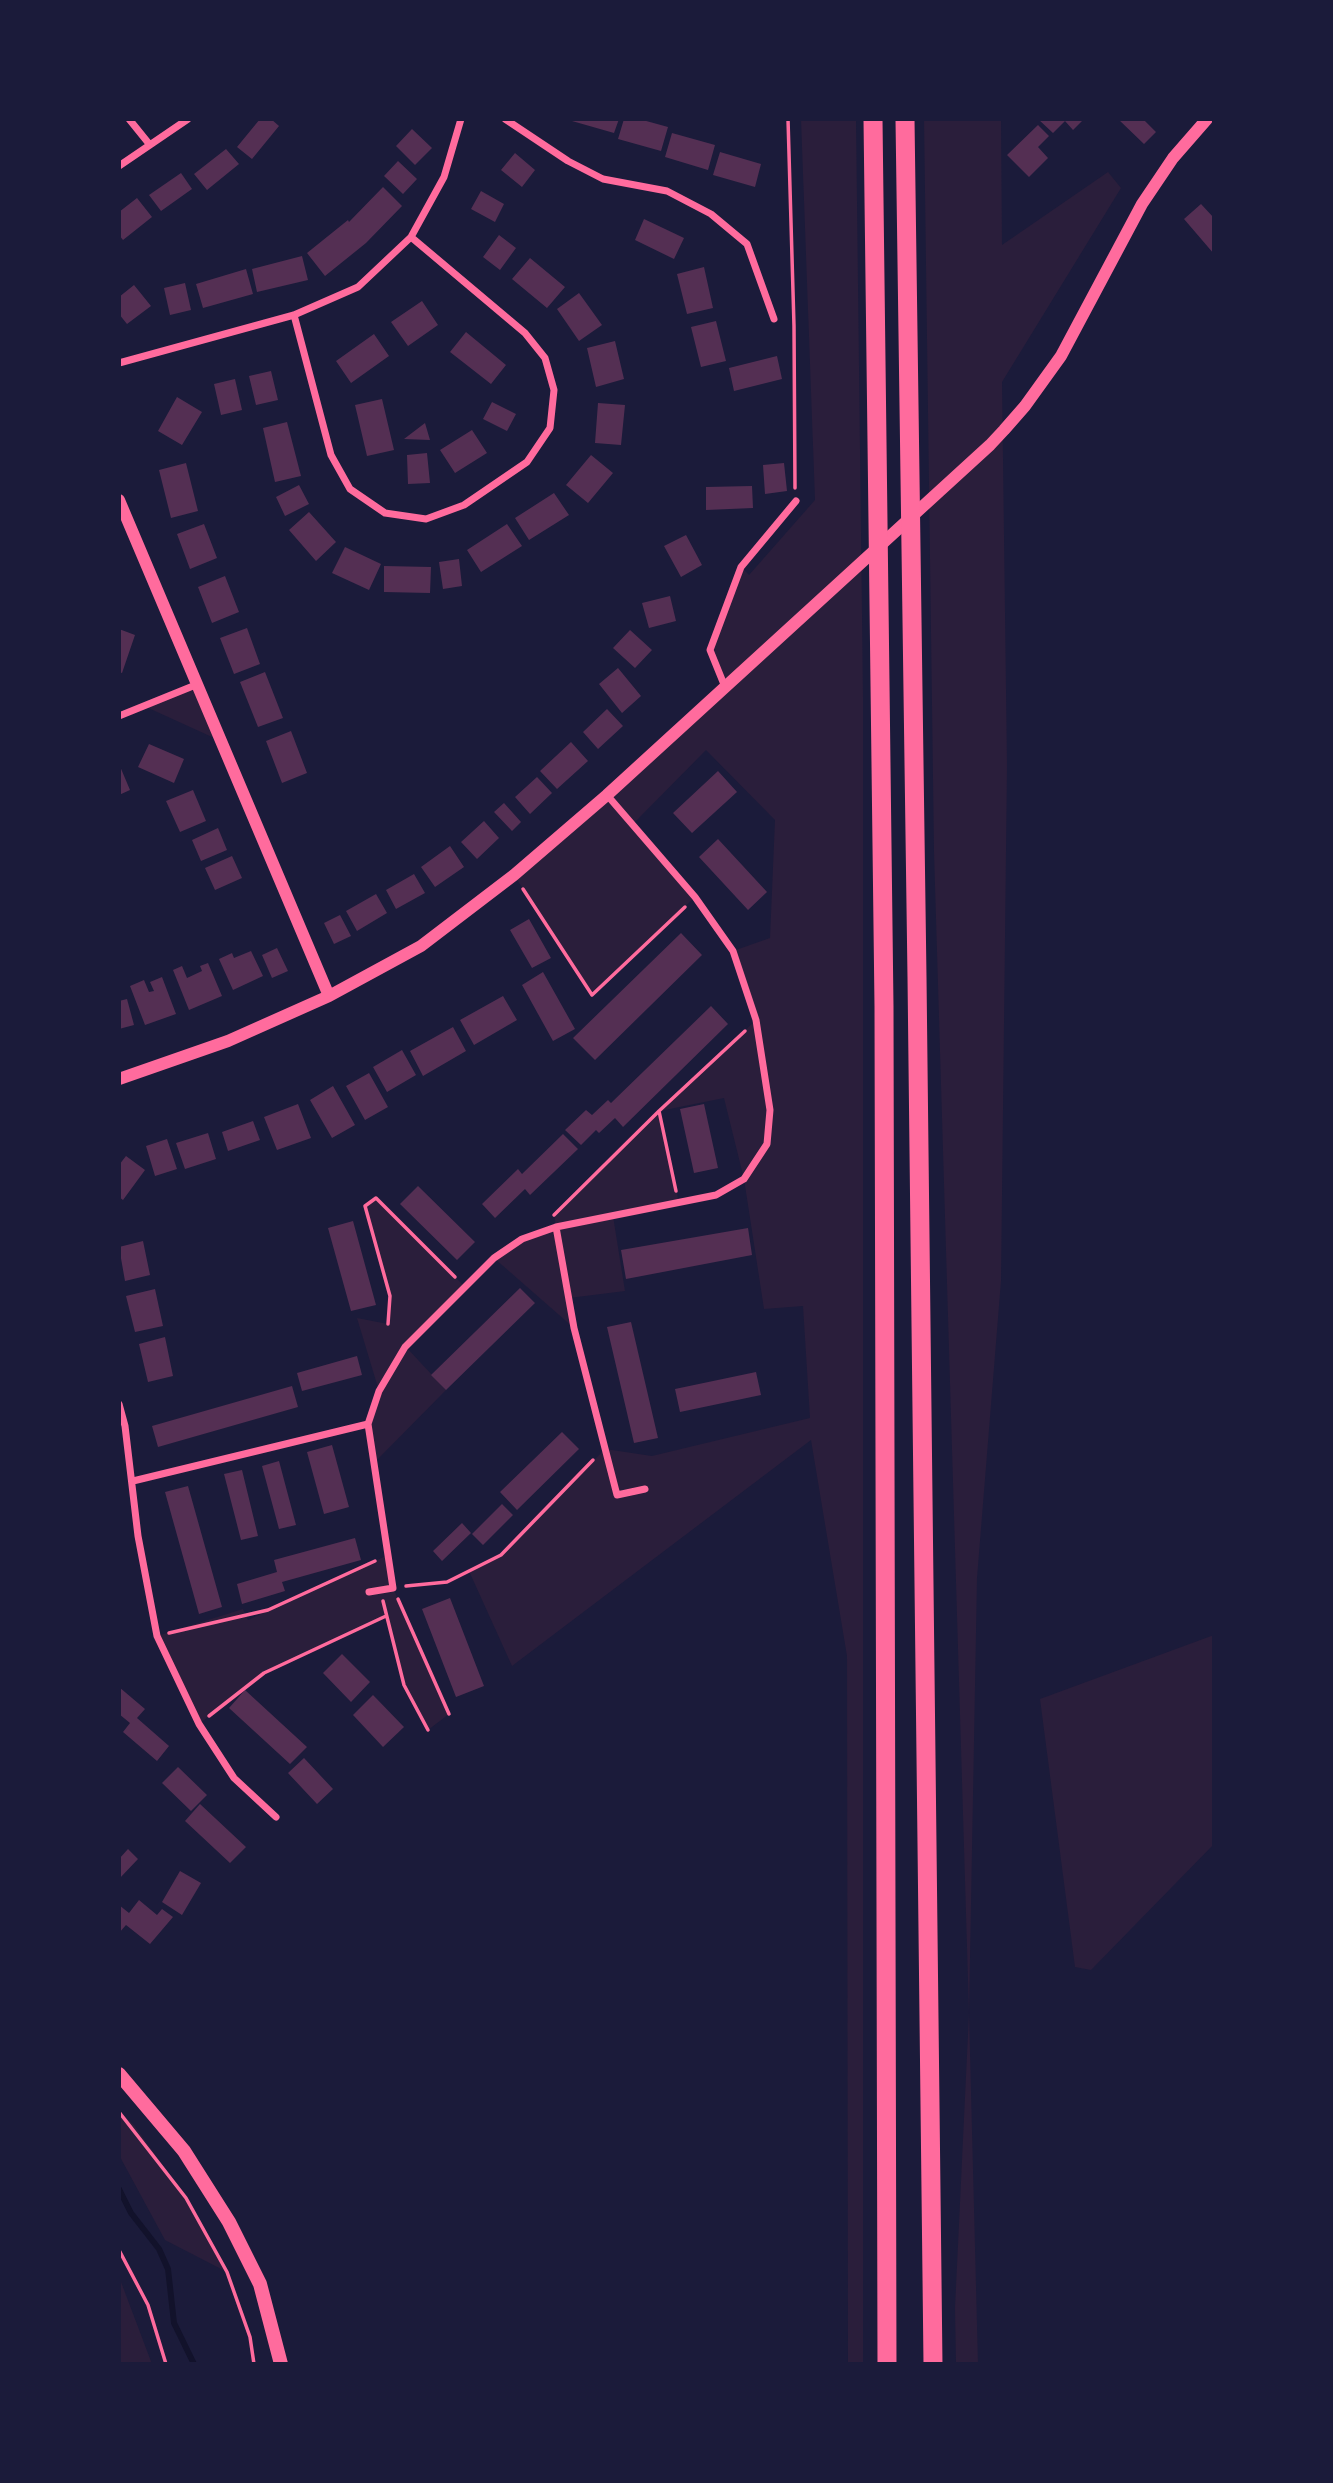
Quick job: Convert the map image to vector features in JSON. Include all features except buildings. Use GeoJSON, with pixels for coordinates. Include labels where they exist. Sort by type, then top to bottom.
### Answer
{"type":"FeatureCollection","features":[{"type":"Feature","properties":{"kind":"highway"},"geometry":{"type":"LineString","coordinates":[[873,119],[884,1006],[887,2364]]}},
{"type":"Feature","properties":{"kind":"highway"},"geometry":{"type":"LineString","coordinates":[[905,119],[933,2364]]}},
{"type":"Feature","properties":{"kind":"main road"},"geometry":{"type":"LineString","coordinates":[[119,2074],[184,2151],[229,2222],[260,2284],[281,2364]]}},
{"type":"Feature","properties":{"kind":"street"},"geometry":{"type":"LineString","coordinates":[[129,119],[149,145]]}},
{"type":"Feature","properties":{"kind":"street"},"geometry":{"type":"LineString","coordinates":[[119,166],[188,119]]}},
{"type":"Feature","properties":{"kind":"street"},"geometry":{"type":"LineString","coordinates":[[119,363],[294,315],[358,287],[411,237],[444,177],[461,119]]}},
{"type":"Feature","properties":{"kind":"street"},"geometry":{"type":"LineString","coordinates":[[505,119],[568,161],[603,179],[667,191],[711,214],[747,244],[774,319]]}},
{"type":"Feature","properties":{"kind":"street"},"geometry":{"type":"LineString","coordinates":[[119,1080],[228,1041],[330,996],[421,946],[514,875],[607,795],[990,445],[1025,406],[1061,356],[1142,204],[1173,158],[1207,119]]}},
{"type":"Feature","properties":{"kind":"street"},"geometry":{"type":"LineString","coordinates":[[294,315],[331,455],[350,489],[385,513],[426,519],[464,505],[527,462],[550,428],[555,390],[545,358],[525,333],[411,237]]}},
{"type":"Feature","properties":{"kind":"street"},"geometry":{"type":"LineString","coordinates":[[119,500],[330,996]]}},
{"type":"Feature","properties":{"kind":"street"},"geometry":{"type":"LineString","coordinates":[[725,687],[710,650],[741,567],[796,501]]}},
{"type":"Feature","properties":{"kind":"street"},"geometry":{"type":"LineString","coordinates":[[119,716],[198,684]]}},
{"type":"Feature","properties":{"kind":"street"},"geometry":{"type":"LineString","coordinates":[[369,1592],[393,1588],[368,1424],[379,1391],[405,1347],[494,1258],[522,1239],[556,1227],[716,1195],[744,1179],[766,1144],[770,1110],[756,1020],[733,951],[695,897],[607,795]]}},
{"type":"Feature","properties":{"kind":"street"},"geometry":{"type":"LineString","coordinates":[[556,1227],[574,1328],[617,1495],[645,1489]]}},
{"type":"Feature","properties":{"kind":"street"},"geometry":{"type":"LineString","coordinates":[[119,1404],[133,1481],[138,1536],[157,1636],[199,1724],[234,1778],[276,1818]]}},
{"type":"Feature","properties":{"kind":"street"},"geometry":{"type":"LineString","coordinates":[[133,1481],[368,1424]]}},
{"type":"Feature","properties":{"kind":"path"},"geometry":{"type":"LineString","coordinates":[[788,119],[796,501]]}},
{"type":"Feature","properties":{"kind":"path"},"geometry":{"type":"LineString","coordinates":[[514,875],[592,995],[695,897]]}},
{"type":"Feature","properties":{"kind":"path"},"geometry":{"type":"LineString","coordinates":[[556,1227],[554,1213],[756,1020]]}},
{"type":"Feature","properties":{"kind":"path"},"geometry":{"type":"LineString","coordinates":[[659,1111],[679,1203]]}},
{"type":"Feature","properties":{"kind":"path"},"geometry":{"type":"LineString","coordinates":[[388,1324],[390,1296],[365,1206],[376,1198],[464,1286]]}},
{"type":"Feature","properties":{"kind":"path"},"geometry":{"type":"LineString","coordinates":[[449,1714],[393,1588],[447,1582],[501,1555],[605,1449]]}},
{"type":"Feature","properties":{"kind":"path"},"geometry":{"type":"LineString","coordinates":[[157,1636],[268,1610],[388,1555]]}},
{"type":"Feature","properties":{"kind":"path"},"geometry":{"type":"LineString","coordinates":[[381,1590],[404,1685],[428,1730]]}},
{"type":"Feature","properties":{"kind":"path"},"geometry":{"type":"LineString","coordinates":[[199,1724],[264,1674],[386,1616]]}},
{"type":"Feature","properties":{"kind":"path"},"geometry":{"type":"LineString","coordinates":[[119,2112],[186,2198],[227,2272],[250,2337],[254,2364]]}},
{"type":"Feature","properties":{"kind":"path"},"geometry":{"type":"LineString","coordinates":[[119,2250],[148,2305],[166,2364]]}},
{"type":"Feature","properties":{"kind":"shaded area"},"geometry":{"type":"Polygon","coordinates":[[[801,119],[856,119],[863,697],[863,2364],[848,2364],[847,1656],[811,1440],[512,1666],[469,1571],[501,1555],[605,1449],[652,1456],[810,1418],[803,1306],[764,1309],[744,1179],[724,1098],[660,1111],[679,1203],[613,1216],[625,1291],[569,1298],[574,1328],[494,1258],[522,1239],[556,1227],[554,1213],[659,1111],[756,1020],[733,951],[770,938],[775,820],[706,750],[633,824],[695,897],[592,995],[514,875],[724,687],[710,650],[741,567],[749,575],[815,500],[801,119]]]}},
{"type":"Feature","properties":{"kind":"shaded area"},"geometry":{"type":"Polygon","coordinates":[[[924,119],[1001,119],[1002,245],[1108,172],[1121,188],[1002,382],[1007,766],[1001,1281],[977,1578],[969,2013],[934,852],[924,119]]]}},
{"type":"Feature","properties":{"kind":"shaded area"},"geometry":{"type":"Polygon","coordinates":[[[198,684],[223,742],[144,706],[198,684]]]}},
{"type":"Feature","properties":{"kind":"shaded area"},"geometry":{"type":"Polygon","coordinates":[[[376,1198],[464,1286],[406,1347],[446,1390],[373,1464],[368,1424],[379,1391],[357,1318],[388,1324],[390,1296],[365,1206],[376,1198]]]}},
{"type":"Feature","properties":{"kind":"shaded area"},"geometry":{"type":"Polygon","coordinates":[[[388,1555],[393,1588],[449,1714],[428,1730],[404,1685],[386,1616],[264,1673],[199,1724],[157,1636],[243,1609],[248,1620],[388,1555]]]}},
{"type":"Feature","properties":{"kind":"shaded area"},"geometry":{"type":"Polygon","coordinates":[[[1214,1635],[1214,1844],[1091,1970],[1075,1967],[1040,1699],[1214,1635]]]}},
{"type":"Feature","properties":{"kind":"shaded area"},"geometry":{"type":"Polygon","coordinates":[[[969,2013],[978,2364],[956,2364],[955,2308],[969,2013]]]}},
{"type":"Feature","properties":{"kind":"shaded area"},"geometry":{"type":"Polygon","coordinates":[[[119,2111],[134,2125],[186,2198],[227,2272],[165,2240],[119,2155],[119,2111]]]}},
{"type":"Feature","properties":{"kind":"shaded area"},"geometry":{"type":"Polygon","coordinates":[[[121,2282],[152,2364],[119,2364],[121,2282]]]}},
{"type":"Feature","properties":{"kind":"waterway"},"geometry":{"type":"LineString","coordinates":[[119,2189],[131,2213],[159,2249],[168,2269],[174,2323],[194,2364]]}}]}
